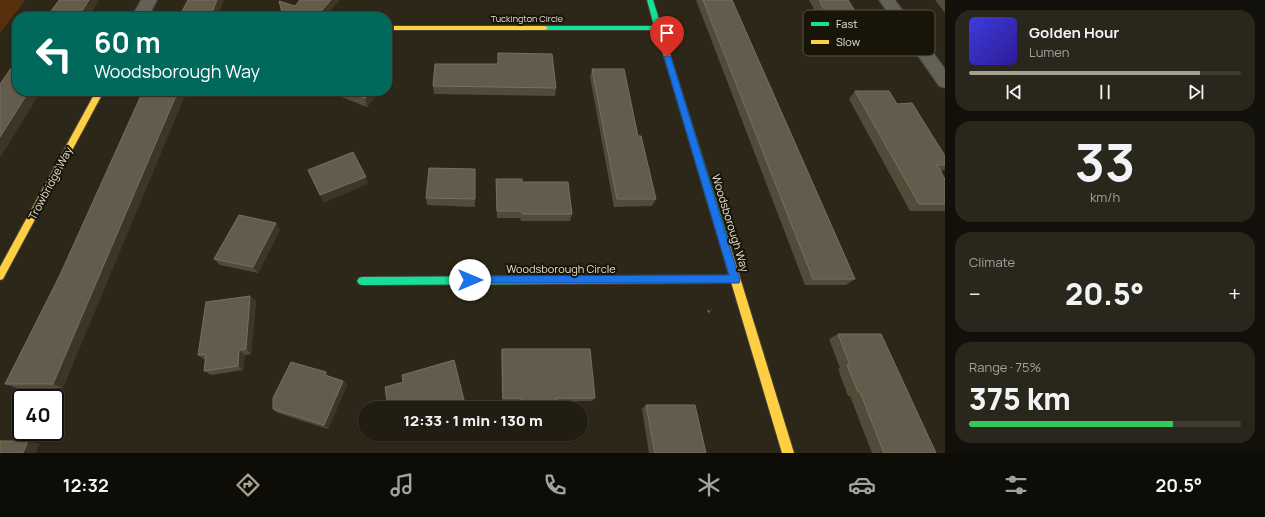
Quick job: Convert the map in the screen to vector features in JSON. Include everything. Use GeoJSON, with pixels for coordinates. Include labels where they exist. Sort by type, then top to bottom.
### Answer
{"type":"FeatureCollection","features":[{"type":"Feature","properties":{"kind":"street"},"geometry":{"type":"LineString","coordinates":[[143,12],[149,0]]}},
{"type":"Feature","properties":{"kind":"street","name":"Woodsborough Way"},"geometry":{"type":"LineString","coordinates":[[650,0],[788,453]]}},
{"type":"Feature","properties":{"kind":"street"},"geometry":{"type":"LineString","coordinates":[[887,0],[894,10]]}},
{"type":"Feature","properties":{"kind":"street","name":"Tuckington Circle"},"geometry":{"type":"LineString","coordinates":[[396,28],[658,28]]}},
{"type":"Feature","properties":{"kind":"street"},"geometry":{"type":"LineString","coordinates":[[927,56],[945,82]]}},
{"type":"Feature","properties":{"kind":"street","name":"Trowbridge Way"},"geometry":{"type":"LineString","coordinates":[[0,276],[97,96]]}},
{"type":"Feature","properties":{"kind":"street","name":"Woodsborough Circle"},"geometry":{"type":"LineString","coordinates":[[362,281],[735,280]]}},
{"type":"Feature","properties":{"kind":"shaded area"},"geometry":{"type":"Polygon","coordinates":[[[0,0],[25,0],[16,12],[12,12],[12,17],[0,33],[0,0]]]}},
{"type":"Feature","properties":{"kind":"building"},"geometry":{"type":"Polygon","coordinates":[[[59,0],[89,0],[81,12],[51,12],[59,0]]]}},
{"type":"Feature","properties":{"kind":"building"},"geometry":{"type":"Polygon","coordinates":[[[188,0],[217,0],[212,12],[182,12],[188,0]]]}},
{"type":"Feature","properties":{"kind":"building"},"geometry":{"type":"Polygon","coordinates":[[[300,0],[331,0],[320,12],[282,12],[279,1],[295,6],[300,0]]]}},
{"type":"Feature","properties":{"kind":"building"},"geometry":{"type":"Polygon","coordinates":[[[703,0],[732,0],[855,279],[813,279],[703,0]]]}},
{"type":"Feature","properties":{"kind":"building"},"geometry":{"type":"Polygon","coordinates":[[[819,0],[848,0],[854,10],[825,10],[819,0]]]}},
{"type":"Feature","properties":{"kind":"building"},"geometry":{"type":"Polygon","coordinates":[[[498,53],[552,54],[556,88],[433,86],[435,64],[498,64],[498,53]]]}},
{"type":"Feature","properties":{"kind":"building"},"geometry":{"type":"Polygon","coordinates":[[[12,67],[12,96],[26,96],[0,137],[0,84],[12,67]]]}},
{"type":"Feature","properties":{"kind":"building"},"geometry":{"type":"Polygon","coordinates":[[[592,69],[624,69],[638,136],[641,136],[656,199],[617,199],[592,69]]]}},
{"type":"Feature","properties":{"kind":"building"},"geometry":{"type":"Polygon","coordinates":[[[855,91],[889,91],[897,104],[912,103],[945,156],[945,165],[937,165],[945,179],[945,204],[919,204],[855,91]]]}},
{"type":"Feature","properties":{"kind":"building"},"geometry":{"type":"Polygon","coordinates":[[[141,96],[176,96],[53,384],[5,384],[59,277],[141,96]]]}},
{"type":"Feature","properties":{"kind":"building"},"geometry":{"type":"Polygon","coordinates":[[[353,152],[366,177],[320,195],[308,170],[353,152]]]}},
{"type":"Feature","properties":{"kind":"building"},"geometry":{"type":"Polygon","coordinates":[[[429,168],[475,169],[475,199],[426,198],[429,168]]]}},
{"type":"Feature","properties":{"kind":"building"},"geometry":{"type":"Polygon","coordinates":[[[496,179],[522,179],[522,182],[568,182],[572,214],[522,214],[521,211],[497,211],[496,179]]]}},
{"type":"Feature","properties":{"kind":"building"},"geometry":{"type":"Polygon","coordinates":[[[239,215],[276,223],[253,267],[214,259],[239,215]]]}},
{"type":"Feature","properties":{"kind":"building"},"geometry":{"type":"Polygon","coordinates":[[[250,296],[246,349],[239,350],[238,366],[204,371],[206,354],[198,355],[206,302],[250,296]]]}},
{"type":"Feature","properties":{"kind":"building"},"geometry":{"type":"Polygon","coordinates":[[[838,334],[881,334],[936,453],[884,453],[860,392],[858,392],[847,365],[850,365],[838,334]]]}},
{"type":"Feature","properties":{"kind":"building"},"geometry":{"type":"Polygon","coordinates":[[[502,349],[590,349],[595,398],[557,398],[557,401],[521,401],[521,398],[503,398],[502,349]]]}},
{"type":"Feature","properties":{"kind":"building"},"geometry":{"type":"Polygon","coordinates":[[[454,360],[464,401],[387,401],[385,387],[403,382],[402,375],[454,360]]]}},
{"type":"Feature","properties":{"kind":"building"},"geometry":{"type":"Polygon","coordinates":[[[291,362],[326,372],[325,375],[343,381],[324,425],[273,409],[273,398],[291,362]]]}},
{"type":"Feature","properties":{"kind":"building"},"geometry":{"type":"Polygon","coordinates":[[[646,405],[695,405],[706,453],[655,453],[646,405]]]}},
{"type":"Feature","properties":{"kind":"building"},"geometry":{"type":"Polygon","coordinates":[[[0,441],[28,441],[23,453],[0,453],[0,441]]]}},
{"type":"Feature","properties":{"kind":"traffic: fast"},"geometry":{"type":"LineString","coordinates":[[650,0],[725,245]]}},
{"type":"Feature","properties":{"kind":"traffic: fast"},"geometry":{"type":"LineString","coordinates":[[545,28],[658,28]]}},
{"type":"Feature","properties":{"kind":"traffic: fast"},"geometry":{"type":"LineString","coordinates":[[362,281],[735,279]]}},
{"type":"Feature","properties":{"kind":"traffic: slow"},"geometry":{"type":"LineString","coordinates":[[396,28],[545,28]]}},
{"type":"Feature","properties":{"kind":"traffic: slow"},"geometry":{"type":"LineString","coordinates":[[0,276],[97,96]]}},
{"type":"Feature","properties":{"kind":"traffic: slow"},"geometry":{"type":"LineString","coordinates":[[725,245],[788,453]]}},
{"type":"Feature","properties":{"kind":"route"},"geometry":{"type":"LineString","coordinates":[[470,280],[735,280],[667,57]]}}]}
